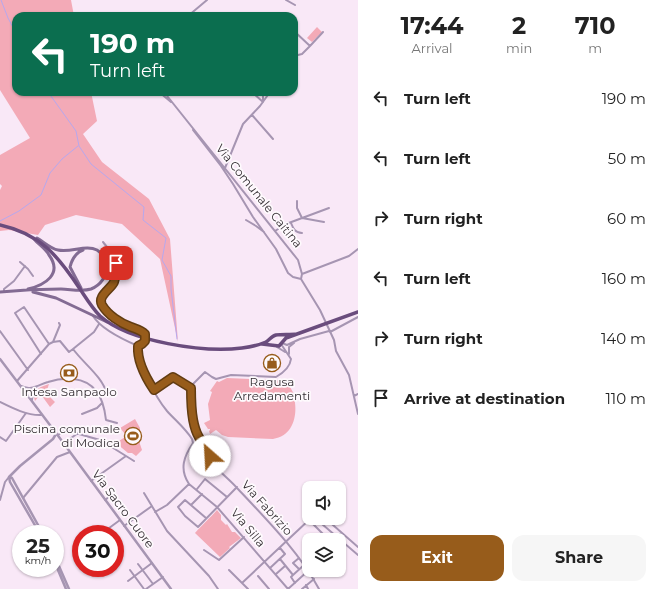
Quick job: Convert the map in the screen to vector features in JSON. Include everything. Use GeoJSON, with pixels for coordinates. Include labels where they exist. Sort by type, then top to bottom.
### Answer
{"type":"FeatureCollection","features":[{"type":"Feature","properties":{"kind":"main road"},"geometry":{"type":"LineString","coordinates":[[0,225],[19,230],[57,250],[96,249],[104,257],[106,264],[104,279],[98,285],[88,290],[59,289],[2,292]]}},
{"type":"Feature","properties":{"kind":"main road"},"geometry":{"type":"LineString","coordinates":[[21,291],[44,284],[51,277],[53,271],[53,263],[50,256],[31,236]]}},
{"type":"Feature","properties":{"kind":"main road"},"geometry":{"type":"LineString","coordinates":[[31,236],[48,247],[57,257],[88,300],[100,315],[110,324]]}},
{"type":"Feature","properties":{"kind":"main road"},"geometry":{"type":"LineString","coordinates":[[88,300],[70,267],[72,261],[81,250],[89,248]]}},
{"type":"Feature","properties":{"kind":"main road"},"geometry":{"type":"LineString","coordinates":[[28,291],[56,298],[110,324],[140,336],[164,343],[201,348],[231,349],[261,344],[275,346],[297,334],[358,312]]}},
{"type":"Feature","properties":{"kind":"main road"},"geometry":{"type":"LineString","coordinates":[[261,344],[274,336],[297,334]]}},
{"type":"Feature","properties":{"kind":"main road"},"geometry":{"type":"LineString","coordinates":[[278,335],[282,343]]}},
{"type":"Feature","properties":{"kind":"main road"},"geometry":{"type":"LineString","coordinates":[[272,338],[271,342],[275,346]]}},
{"type":"Feature","properties":{"kind":"street"},"geometry":{"type":"LineString","coordinates":[[193,12],[207,0]]}},
{"type":"Feature","properties":{"kind":"street"},"geometry":{"type":"LineString","coordinates":[[286,0],[295,5]]}},
{"type":"Feature","properties":{"kind":"street"},"geometry":{"type":"LineString","coordinates":[[298,55],[302,54],[323,32]]}},
{"type":"Feature","properties":{"kind":"street"},"geometry":{"type":"LineString","coordinates":[[298,35],[310,46]]}},
{"type":"Feature","properties":{"kind":"street"},"geometry":{"type":"LineString","coordinates":[[164,96],[173,104]]}},
{"type":"Feature","properties":{"kind":"street","name":"Via Comunale Caitina"},"geometry":{"type":"LineString","coordinates":[[167,96],[298,260],[302,274]]}},
{"type":"Feature","properties":{"kind":"street"},"geometry":{"type":"LineString","coordinates":[[257,96],[263,101]]}},
{"type":"Feature","properties":{"kind":"street"},"geometry":{"type":"LineString","coordinates":[[263,96],[263,101]]}},
{"type":"Feature","properties":{"kind":"street"},"geometry":{"type":"LineString","coordinates":[[225,168],[240,129],[267,96]]}},
{"type":"Feature","properties":{"kind":"street"},"geometry":{"type":"LineString","coordinates":[[252,115],[273,139]]}},
{"type":"Feature","properties":{"kind":"street"},"geometry":{"type":"LineString","coordinates":[[191,127],[229,178],[253,217],[276,249],[288,273],[295,278],[301,279]]}},
{"type":"Feature","properties":{"kind":"street"},"geometry":{"type":"LineString","coordinates":[[297,201],[297,208],[302,218]]}},
{"type":"Feature","properties":{"kind":"street"},"geometry":{"type":"LineString","coordinates":[[275,231],[278,228],[328,208]]}},
{"type":"Feature","properties":{"kind":"street"},"geometry":{"type":"LineString","coordinates":[[302,218],[324,222]]}},
{"type":"Feature","properties":{"kind":"street"},"geometry":{"type":"LineString","coordinates":[[246,220],[265,233]]}},
{"type":"Feature","properties":{"kind":"street"},"geometry":{"type":"LineString","coordinates":[[291,223],[294,230],[298,233],[302,233]]}},
{"type":"Feature","properties":{"kind":"street"},"geometry":{"type":"LineString","coordinates":[[103,242],[114,257],[116,263],[116,274],[111,286],[100,299],[101,303],[107,311],[120,322],[142,331],[145,334],[145,341],[138,346]]}},
{"type":"Feature","properties":{"kind":"street"},"geometry":{"type":"LineString","coordinates":[[358,249],[349,256],[302,274],[301,279],[320,310],[334,340],[336,351],[349,375],[358,414]]}},
{"type":"Feature","properties":{"kind":"street"},"geometry":{"type":"LineString","coordinates":[[20,262],[33,276]]}},
{"type":"Feature","properties":{"kind":"street"},"geometry":{"type":"LineString","coordinates":[[2,292],[16,278],[25,266]]}},
{"type":"Feature","properties":{"kind":"street"},"geometry":{"type":"LineString","coordinates":[[42,354],[15,313],[24,307],[50,344]]}},
{"type":"Feature","properties":{"kind":"street"},"geometry":{"type":"LineString","coordinates":[[93,316],[99,324],[126,341],[138,346]]}},
{"type":"Feature","properties":{"kind":"street"},"geometry":{"type":"LineString","coordinates":[[282,343],[287,345],[298,340],[329,331],[358,317]]}},
{"type":"Feature","properties":{"kind":"street"},"geometry":{"type":"LineString","coordinates":[[53,342],[60,325],[59,322]]}},
{"type":"Feature","properties":{"kind":"street"},"geometry":{"type":"LineString","coordinates":[[17,381],[50,344],[60,341],[69,352],[94,332],[99,324]]}},
{"type":"Feature","properties":{"kind":"street"},"geometry":{"type":"LineString","coordinates":[[0,331],[28,370]]}},
{"type":"Feature","properties":{"kind":"street"},"geometry":{"type":"LineString","coordinates":[[288,355],[289,347],[298,340]]}},
{"type":"Feature","properties":{"kind":"street"},"geometry":{"type":"LineString","coordinates":[[212,462],[208,458],[205,448],[194,427],[191,388],[205,372],[216,379],[231,375],[276,377],[289,366],[291,359],[282,343]]}},
{"type":"Feature","properties":{"kind":"street"},"geometry":{"type":"LineString","coordinates":[[138,346],[139,359],[160,402],[190,435],[193,443],[198,448],[202,450],[208,446],[212,462]]}},
{"type":"Feature","properties":{"kind":"street"},"geometry":{"type":"LineString","coordinates":[[275,346],[288,355]]}},
{"type":"Feature","properties":{"kind":"street"},"geometry":{"type":"LineString","coordinates":[[73,349],[104,387],[106,396],[100,396]]}},
{"type":"Feature","properties":{"kind":"street"},"geometry":{"type":"LineString","coordinates":[[0,359],[57,434]]}},
{"type":"Feature","properties":{"kind":"street"},"geometry":{"type":"LineString","coordinates":[[154,390],[173,377],[191,388]]}},
{"type":"Feature","properties":{"kind":"street"},"geometry":{"type":"LineString","coordinates":[[21,386],[30,388],[55,380],[77,379],[92,386],[100,396],[106,420],[117,423]]}},
{"type":"Feature","properties":{"kind":"street"},"geometry":{"type":"LineString","coordinates":[[32,401],[33,392],[38,385]]}},
{"type":"Feature","properties":{"kind":"street"},"geometry":{"type":"LineString","coordinates":[[27,394],[30,388]]}},
{"type":"Feature","properties":{"kind":"street"},"geometry":{"type":"LineString","coordinates":[[27,394],[33,392]]}},
{"type":"Feature","properties":{"kind":"street"},"geometry":{"type":"LineString","coordinates":[[354,396],[358,394]]}},
{"type":"Feature","properties":{"kind":"street"},"geometry":{"type":"LineString","coordinates":[[0,402],[37,416],[42,415]]}},
{"type":"Feature","properties":{"kind":"street"},"geometry":{"type":"LineString","coordinates":[[82,414],[97,408],[102,403]]}},
{"type":"Feature","properties":{"kind":"street"},"geometry":{"type":"LineString","coordinates":[[0,437],[6,441],[26,412]]}},
{"type":"Feature","properties":{"kind":"street"},"geometry":{"type":"LineString","coordinates":[[0,500],[5,482],[15,470],[54,439],[57,434],[65,430],[107,442],[110,446],[134,461]]}},
{"type":"Feature","properties":{"kind":"street"},"geometry":{"type":"LineString","coordinates":[[63,444],[78,433]]}},
{"type":"Feature","properties":{"kind":"street","name":"Via Sacro Cuore"},"geometry":{"type":"LineString","coordinates":[[57,434],[123,525]]}},
{"type":"Feature","properties":{"kind":"street"},"geometry":{"type":"LineString","coordinates":[[54,439],[60,439]]}},
{"type":"Feature","properties":{"kind":"street"},"geometry":{"type":"LineString","coordinates":[[155,512],[167,505],[189,484],[184,472],[184,462],[186,454],[193,443]]}},
{"type":"Feature","properties":{"kind":"street"},"geometry":{"type":"LineString","coordinates":[[23,498],[57,457],[70,452]]}},
{"type":"Feature","properties":{"kind":"street"},"geometry":{"type":"LineString","coordinates":[[91,480],[126,456]]}},
{"type":"Feature","properties":{"kind":"street","name":"Via Fabrizio"},"geometry":{"type":"LineString","coordinates":[[212,462],[237,487],[302,562]]}},
{"type":"Feature","properties":{"kind":"street"},"geometry":{"type":"LineString","coordinates":[[9,479],[12,478],[36,525]]}},
{"type":"Feature","properties":{"kind":"street"},"geometry":{"type":"LineString","coordinates":[[9,479],[32,517]]}},
{"type":"Feature","properties":{"kind":"street"},"geometry":{"type":"LineString","coordinates":[[197,489],[205,479],[227,497]]}},
{"type":"Feature","properties":{"kind":"street","name":"Via Silla"},"geometry":{"type":"LineString","coordinates":[[189,484],[197,489],[217,507],[288,589]]}},
{"type":"Feature","properties":{"kind":"street"},"geometry":{"type":"LineString","coordinates":[[206,518],[185,500],[178,508],[198,527],[237,487]]}},
{"type":"Feature","properties":{"kind":"street"},"geometry":{"type":"LineString","coordinates":[[105,500],[114,493]]}},
{"type":"Feature","properties":{"kind":"street"},"geometry":{"type":"LineString","coordinates":[[144,493],[172,537],[209,576],[218,589]]}},
{"type":"Feature","properties":{"kind":"street"},"geometry":{"type":"LineString","coordinates":[[192,505],[202,494]]}},
{"type":"Feature","properties":{"kind":"street"},"geometry":{"type":"LineString","coordinates":[[124,526],[152,506]]}},
{"type":"Feature","properties":{"kind":"street"},"geometry":{"type":"LineString","coordinates":[[113,525],[120,520]]}},
{"type":"Feature","properties":{"kind":"street"},"geometry":{"type":"LineString","coordinates":[[242,583],[304,525]]}},
{"type":"Feature","properties":{"kind":"street"},"geometry":{"type":"LineString","coordinates":[[314,525],[322,533]]}},
{"type":"Feature","properties":{"kind":"street"},"geometry":{"type":"LineString","coordinates":[[323,525],[332,533]]}},
{"type":"Feature","properties":{"kind":"street"},"geometry":{"type":"LineString","coordinates":[[334,525],[358,547]]}},
{"type":"Feature","properties":{"kind":"street","name":"Via Sacro Cuore"},"geometry":{"type":"LineString","coordinates":[[124,526],[171,589]]}},
{"type":"Feature","properties":{"kind":"street"},"geometry":{"type":"LineString","coordinates":[[204,550],[219,560],[244,537]]}},
{"type":"Feature","properties":{"kind":"street"},"geometry":{"type":"LineString","coordinates":[[346,545],[358,555]]}},
{"type":"Feature","properties":{"kind":"street"},"geometry":{"type":"LineString","coordinates":[[270,568],[285,554],[280,548]]}},
{"type":"Feature","properties":{"kind":"street"},"geometry":{"type":"LineString","coordinates":[[299,558],[293,563],[299,569]]}},
{"type":"Feature","properties":{"kind":"street"},"geometry":{"type":"LineString","coordinates":[[280,559],[293,575]]}},
{"type":"Feature","properties":{"kind":"street"},"geometry":{"type":"LineString","coordinates":[[128,581],[152,563]]}},
{"type":"Feature","properties":{"kind":"street"},"geometry":{"type":"LineString","coordinates":[[138,564],[153,584]]}},
{"type":"Feature","properties":{"kind":"street"},"geometry":{"type":"LineString","coordinates":[[275,574],[285,566]]}},
{"type":"Feature","properties":{"kind":"street"},"geometry":{"type":"LineString","coordinates":[[295,583],[291,577],[302,567]]}},
{"type":"Feature","properties":{"kind":"street"},"geometry":{"type":"LineString","coordinates":[[130,570],[145,589],[163,577]]}},
{"type":"Feature","properties":{"kind":"street"},"geometry":{"type":"LineString","coordinates":[[229,570],[248,589]]}},
{"type":"Feature","properties":{"kind":"street"},"geometry":{"type":"LineString","coordinates":[[258,576],[269,589]]}},
{"type":"Feature","properties":{"kind":"street"},"geometry":{"type":"LineString","coordinates":[[288,589],[302,576]]}},
{"type":"Feature","properties":{"kind":"street"},"geometry":{"type":"LineString","coordinates":[[61,577],[66,589]]}},
{"type":"Feature","properties":{"kind":"street"},"geometry":{"type":"LineString","coordinates":[[64,577],[69,589]]}},
{"type":"Feature","properties":{"kind":"street"},"geometry":{"type":"LineString","coordinates":[[302,589],[314,579]]}},
{"type":"Feature","properties":{"kind":"street","name":"Via Fabrizio"},"geometry":{"type":"LineString","coordinates":[[314,579],[319,589]]}},
{"type":"Feature","properties":{"kind":"street"},"geometry":{"type":"LineString","coordinates":[[306,585],[308,589]]}},
{"type":"Feature","properties":{"kind":"shaded area"},"geometry":{"type":"Polygon","coordinates":[[[0,0],[71,0],[73,12],[12,12],[12,96],[92,96],[97,121],[83,134],[102,162],[149,199],[170,239],[178,342],[160,259],[122,224],[76,215],[45,225],[38,235],[9,230],[0,231],[0,190],[2,186],[0,184],[0,155],[30,138],[0,90],[0,0]]]}},
{"type":"Feature","properties":{"kind":"shaded area"},"geometry":{"type":"Polygon","coordinates":[[[317,27],[322,32],[312,42],[307,38],[317,27]]]}},
{"type":"Feature","properties":{"kind":"shaded area"},"geometry":{"type":"Polygon","coordinates":[[[227,378],[276,380],[283,382],[287,386],[289,385],[295,396],[295,417],[286,434],[273,439],[228,437],[222,435],[216,430],[210,434],[210,429],[208,429],[204,423],[210,420],[208,404],[212,392],[210,391],[217,381],[219,382],[227,378]]]}},
{"type":"Feature","properties":{"kind":"shaded area"},"geometry":{"type":"Polygon","coordinates":[[[49,384],[46,393],[55,402],[50,407],[42,396],[39,396],[35,401],[34,397],[37,390],[42,386],[49,384]]]}},
{"type":"Feature","properties":{"kind":"shaded area","name":"Piscina comunale di Modica"},"geometry":{"type":"Polygon","coordinates":[[[135,419],[140,428],[139,441],[142,450],[136,456],[132,453],[128,453],[116,443],[126,435],[120,428],[135,419]]]}},
{"type":"Feature","properties":{"kind":"shaded area"},"geometry":{"type":"Polygon","coordinates":[[[217,510],[221,515],[221,520],[226,525],[227,524],[232,532],[235,532],[241,538],[229,547],[230,548],[220,557],[195,533],[217,510]]]}},
{"type":"Feature","properties":{"kind":"waterway"},"geometry":{"type":"LineString","coordinates":[[1,0],[12,26]]}},
{"type":"Feature","properties":{"kind":"waterway"},"geometry":{"type":"LineString","coordinates":[[51,96],[76,131],[79,146],[91,164],[144,207],[143,220],[166,238],[162,260],[171,276],[171,289],[177,339]]}},
{"type":"Feature","properties":{"kind":"waterway"},"geometry":{"type":"LineString","coordinates":[[0,221],[19,211],[41,195],[50,173],[62,159],[78,146]]}},
{"type":"Feature","properties":{"kind":"place","name":"Ragusa Arredamenti"},"geometry":{"type":"Point","coordinates":[272,363]}},
{"type":"Feature","properties":{"kind":"place","name":"Intesa Sanpaolo"},"geometry":{"type":"Point","coordinates":[69,373]}},
{"type":"Feature","properties":{"kind":"place","name":"Piscina comunale di Modica"},"geometry":{"type":"Point","coordinates":[133,436]}},
{"type":"Feature","properties":{"kind":"route"},"geometry":{"type":"LineString","coordinates":[[116,263],[116,274],[114,281],[100,299],[101,303],[113,317],[120,322],[142,331],[145,334],[145,341],[138,346],[137,350],[146,376],[154,390],[173,377],[191,388],[194,427],[208,446],[210,456]]}}]}
